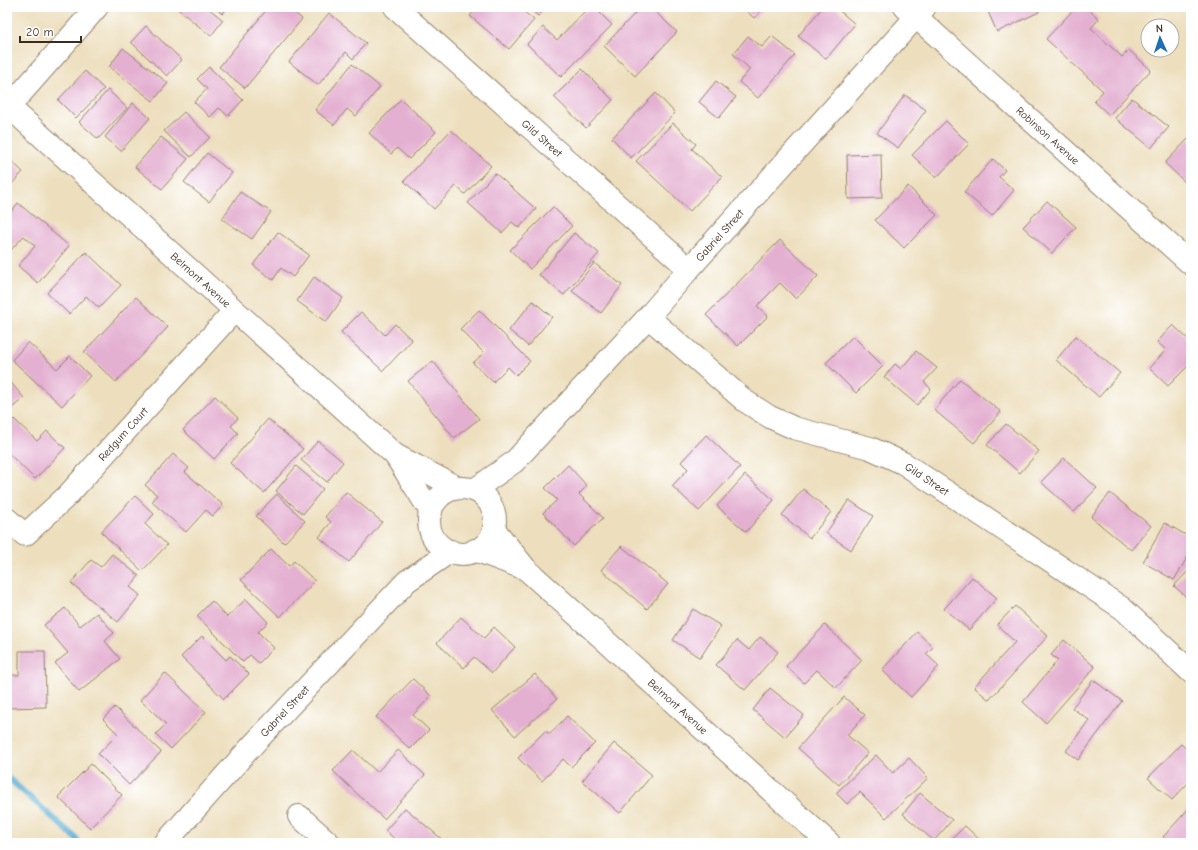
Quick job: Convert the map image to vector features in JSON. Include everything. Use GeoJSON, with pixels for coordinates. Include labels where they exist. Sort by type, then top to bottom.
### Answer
{"type":"FeatureCollection","features":[{"type":"Feature","properties":{"kind":"street"},"geometry":{"type":"LineString","coordinates":[[8,106],[97,7]]}},
{"type":"Feature","properties":{"kind":"street","name":"Gild Street"},"geometry":{"type":"LineString","coordinates":[[394,7],[689,269]]}},
{"type":"Feature","properties":{"kind":"street","name":"Gabriel Street"},"geometry":{"type":"LineString","coordinates":[[492,508],[514,462],[648,318],[915,10]]}},
{"type":"Feature","properties":{"kind":"street","name":"Robinson Avenue"},"geometry":{"type":"LineString","coordinates":[[915,10],[1191,264]]}},
{"type":"Feature","properties":{"kind":"street","name":"Belmont Avenue"},"geometry":{"type":"LineString","coordinates":[[8,106],[395,455],[431,512]]}},
{"type":"Feature","properties":{"kind":"street","name":"Redgum Court"},"geometry":{"type":"LineString","coordinates":[[7,519],[25,535],[67,496],[234,311]]}},
{"type":"Feature","properties":{"kind":"street","name":"Gild Street"},"geometry":{"type":"LineString","coordinates":[[648,318],[745,401],[770,417],[794,428],[870,448],[903,463],[1122,608],[1191,672]]}},
{"type":"Feature","properties":{"kind":"street","name":"Belmont Avenue"},"geometry":{"type":"LineString","coordinates":[[395,455],[466,489]]}},
{"type":"Feature","properties":{"kind":"street","name":"Gabriel Street"},"geometry":{"type":"LineString","coordinates":[[466,489],[514,462]]}},
{"type":"Feature","properties":{"kind":"street"},"geometry":{"type":"LineString","coordinates":[[466,489],[488,500],[495,518],[494,529],[490,538],[484,545],[468,553],[451,551],[437,541],[432,534],[429,523],[431,512],[435,503],[441,496],[466,489]]}},
{"type":"Feature","properties":{"kind":"street","name":"Belmont Avenue"},"geometry":{"type":"LineString","coordinates":[[494,529],[526,569],[829,843]]}},
{"type":"Feature","properties":{"kind":"street","name":"Gabriel Street"},"geometry":{"type":"LineString","coordinates":[[407,581],[432,534]]}},
{"type":"Feature","properties":{"kind":"street","name":"Belmont Avenue"},"geometry":{"type":"LineString","coordinates":[[475,550],[526,569]]}},
{"type":"Feature","properties":{"kind":"street","name":"Gabriel Street"},"geometry":{"type":"LineString","coordinates":[[165,843],[248,750],[407,581],[451,551]]}},
{"type":"Feature","properties":{"kind":"street"},"geometry":{"type":"LineString","coordinates":[[299,816],[329,843]]}},
{"type":"Feature","properties":{"kind":"building"},"geometry":{"type":"Polygon","coordinates":[[[175,7],[207,7],[223,20],[211,36],[175,7]]]}},
{"type":"Feature","properties":{"kind":"building"},"geometry":{"type":"Polygon","coordinates":[[[215,7],[229,7],[222,14],[215,7]]]}},
{"type":"Feature","properties":{"kind":"building"},"geometry":{"type":"Polygon","coordinates":[[[269,7],[288,7],[302,19],[245,88],[219,67],[269,7]]]}},
{"type":"Feature","properties":{"kind":"building"},"geometry":{"type":"Polygon","coordinates":[[[477,7],[518,7],[534,20],[509,49],[470,16],[477,7]]]}},
{"type":"Feature","properties":{"kind":"building"},"geometry":{"type":"Polygon","coordinates":[[[528,7],[547,7],[538,16],[528,7]]]}},
{"type":"Feature","properties":{"kind":"building"},"geometry":{"type":"Polygon","coordinates":[[[589,7],[594,7],[612,25],[561,77],[527,44],[543,27],[557,40],[589,7]]]}},
{"type":"Feature","properties":{"kind":"building"},"geometry":{"type":"Polygon","coordinates":[[[641,7],[650,7],[677,32],[635,76],[604,46],[641,7]]]}},
{"type":"Feature","properties":{"kind":"building"},"geometry":{"type":"Polygon","coordinates":[[[742,7],[765,7],[754,18],[742,7]]]}},
{"type":"Feature","properties":{"kind":"building"},"geometry":{"type":"Polygon","coordinates":[[[823,7],[835,7],[855,24],[826,59],[798,36],[823,7]]]}},
{"type":"Feature","properties":{"kind":"building"},"geometry":{"type":"Polygon","coordinates":[[[986,7],[1036,7],[1039,12],[997,32],[986,7]]]}},
{"type":"Feature","properties":{"kind":"building"},"geometry":{"type":"Polygon","coordinates":[[[1076,7],[1086,7],[1099,19],[1091,28],[1122,57],[1129,50],[1151,70],[1109,115],[1094,101],[1103,91],[1046,39],[1076,7]]]}},
{"type":"Feature","properties":{"kind":"building"},"geometry":{"type":"Polygon","coordinates":[[[329,13],[366,43],[353,59],[346,52],[318,85],[289,62],[329,13]]]}},
{"type":"Feature","properties":{"kind":"building"},"geometry":{"type":"Polygon","coordinates":[[[146,26],[182,60],[167,76],[131,42],[146,26]]]}},
{"type":"Feature","properties":{"kind":"building"},"geometry":{"type":"Polygon","coordinates":[[[748,36],[762,47],[772,36],[795,55],[758,98],[739,82],[750,69],[733,54],[748,36]]]}},
{"type":"Feature","properties":{"kind":"building"},"geometry":{"type":"Polygon","coordinates":[[[123,48],[168,83],[153,101],[109,67],[123,48]]]}},
{"type":"Feature","properties":{"kind":"building"},"geometry":{"type":"Polygon","coordinates":[[[352,64],[380,87],[356,116],[347,109],[334,125],[315,110],[352,64]]]}},
{"type":"Feature","properties":{"kind":"building"},"geometry":{"type":"Polygon","coordinates":[[[209,67],[243,100],[228,116],[219,108],[210,117],[194,102],[207,89],[197,79],[209,67]]]}},
{"type":"Feature","properties":{"kind":"building"},"geometry":{"type":"Polygon","coordinates":[[[582,69],[613,100],[586,128],[554,97],[582,69]]]}},
{"type":"Feature","properties":{"kind":"building"},"geometry":{"type":"Polygon","coordinates":[[[85,71],[104,89],[76,118],[58,100],[85,71]]]}},
{"type":"Feature","properties":{"kind":"building"},"geometry":{"type":"Polygon","coordinates":[[[716,81],[736,97],[719,118],[699,102],[716,81]]]}},
{"type":"Feature","properties":{"kind":"building"},"geometry":{"type":"Polygon","coordinates":[[[108,90],[127,108],[98,139],[79,122],[108,90]]]}},
{"type":"Feature","properties":{"kind":"building"},"geometry":{"type":"Polygon","coordinates":[[[656,93],[675,113],[631,158],[612,138],[656,93]]]}},
{"type":"Feature","properties":{"kind":"building"},"geometry":{"type":"Polygon","coordinates":[[[905,95],[926,110],[898,148],[877,133],[905,95]]]}},
{"type":"Feature","properties":{"kind":"building"},"geometry":{"type":"Polygon","coordinates":[[[1132,98],[1169,127],[1151,148],[1115,118],[1132,98]]]}},
{"type":"Feature","properties":{"kind":"building"},"geometry":{"type":"Polygon","coordinates":[[[401,99],[436,132],[409,159],[397,148],[391,154],[369,133],[401,99]]]}},
{"type":"Feature","properties":{"kind":"building"},"geometry":{"type":"Polygon","coordinates":[[[133,103],[150,118],[121,151],[105,137],[133,103]]]}},
{"type":"Feature","properties":{"kind":"building"},"geometry":{"type":"Polygon","coordinates":[[[184,112],[210,137],[191,157],[164,131],[184,112]]]}},
{"type":"Feature","properties":{"kind":"building"},"geometry":{"type":"Polygon","coordinates":[[[946,121],[969,144],[936,178],[912,155],[946,121]]]}},
{"type":"Feature","properties":{"kind":"building"},"geometry":{"type":"Polygon","coordinates":[[[673,123],[696,144],[692,149],[722,177],[690,211],[636,161],[673,123]]]}},
{"type":"Feature","properties":{"kind":"building"},"geometry":{"type":"Polygon","coordinates":[[[451,130],[491,166],[465,194],[456,186],[434,209],[404,181],[451,130]]]}},
{"type":"Feature","properties":{"kind":"building"},"geometry":{"type":"Polygon","coordinates":[[[161,137],[188,159],[162,189],[135,167],[161,137]]]}},
{"type":"Feature","properties":{"kind":"building"},"geometry":{"type":"Polygon","coordinates":[[[1188,139],[1191,142],[1191,188],[1165,163],[1188,139]]]}},
{"type":"Feature","properties":{"kind":"building"},"geometry":{"type":"Polygon","coordinates":[[[207,153],[232,173],[209,202],[184,182],[207,153]]]}},
{"type":"Feature","properties":{"kind":"building"},"geometry":{"type":"Polygon","coordinates":[[[881,154],[882,198],[848,199],[847,155],[881,154]]]}},
{"type":"Feature","properties":{"kind":"building"},"geometry":{"type":"Polygon","coordinates":[[[7,157],[23,172],[7,189],[7,157]]]}},
{"type":"Feature","properties":{"kind":"building"},"geometry":{"type":"Polygon","coordinates":[[[993,159],[1005,170],[999,177],[1014,190],[992,216],[964,192],[993,159]]]}},
{"type":"Feature","properties":{"kind":"building"},"geometry":{"type":"Polygon","coordinates":[[[495,173],[536,209],[519,228],[512,222],[502,233],[468,203],[495,173]]]}},
{"type":"Feature","properties":{"kind":"building"},"geometry":{"type":"Polygon","coordinates":[[[908,186],[937,215],[904,248],[875,220],[908,186]]]}},
{"type":"Feature","properties":{"kind":"building"},"geometry":{"type":"Polygon","coordinates":[[[240,192],[271,212],[252,239],[222,219],[240,192]]]}},
{"type":"Feature","properties":{"kind":"building"},"geometry":{"type":"Polygon","coordinates":[[[1047,201],[1076,227],[1052,253],[1023,227],[1047,201]]]}},
{"type":"Feature","properties":{"kind":"building"},"geometry":{"type":"Polygon","coordinates":[[[18,203],[69,246],[38,283],[18,266],[35,246],[24,236],[7,254],[7,217],[18,203]]]}},
{"type":"Feature","properties":{"kind":"building"},"geometry":{"type":"Polygon","coordinates":[[[553,207],[572,226],[530,269],[510,250],[553,207]]]}},
{"type":"Feature","properties":{"kind":"building"},"geometry":{"type":"Polygon","coordinates":[[[278,232],[309,255],[293,277],[281,268],[273,280],[253,265],[278,232]]]}},
{"type":"Feature","properties":{"kind":"building"},"geometry":{"type":"Polygon","coordinates":[[[574,233],[599,253],[564,295],[539,275],[574,233]]]}},
{"type":"Feature","properties":{"kind":"building"},"geometry":{"type":"Polygon","coordinates":[[[780,240],[818,276],[796,299],[780,283],[757,306],[768,316],[738,346],[706,315],[780,240]]]}},
{"type":"Feature","properties":{"kind":"building"},"geometry":{"type":"Polygon","coordinates":[[[86,252],[121,285],[99,308],[86,296],[69,314],[47,293],[86,252]]]}},
{"type":"Feature","properties":{"kind":"building"},"geometry":{"type":"Polygon","coordinates":[[[594,263],[622,285],[601,313],[572,291],[594,263]]]}},
{"type":"Feature","properties":{"kind":"building"},"geometry":{"type":"Polygon","coordinates":[[[314,277],[343,298],[326,322],[297,301],[314,277]]]}},
{"type":"Feature","properties":{"kind":"building"},"geometry":{"type":"Polygon","coordinates":[[[136,297],[168,327],[116,382],[84,352],[136,297]]]}},
{"type":"Feature","properties":{"kind":"building"},"geometry":{"type":"Polygon","coordinates":[[[533,301],[552,317],[528,346],[509,330],[533,301]]]}},
{"type":"Feature","properties":{"kind":"building"},"geometry":{"type":"Polygon","coordinates":[[[479,310],[530,361],[516,375],[508,367],[493,382],[473,363],[484,353],[460,329],[479,310]]]}},
{"type":"Feature","properties":{"kind":"building"},"geometry":{"type":"Polygon","coordinates":[[[361,312],[385,335],[395,324],[412,340],[383,371],[341,332],[361,312]]]}},
{"type":"Feature","properties":{"kind":"building"},"geometry":{"type":"Polygon","coordinates":[[[1173,325],[1191,342],[1191,363],[1168,386],[1149,368],[1166,350],[1157,342],[1173,325]]]}},
{"type":"Feature","properties":{"kind":"building"},"geometry":{"type":"Polygon","coordinates":[[[853,336],[883,366],[856,393],[826,363],[853,336]]]}},
{"type":"Feature","properties":{"kind":"building"},"geometry":{"type":"Polygon","coordinates":[[[1076,336],[1120,373],[1099,397],[1056,360],[1076,336]]]}},
{"type":"Feature","properties":{"kind":"building"},"geometry":{"type":"Polygon","coordinates":[[[28,342],[57,369],[70,356],[90,376],[62,406],[12,360],[28,342]]]}},
{"type":"Feature","properties":{"kind":"building"},"geometry":{"type":"Polygon","coordinates":[[[916,351],[937,368],[924,382],[931,389],[917,405],[884,377],[895,364],[901,369],[916,351]]]}},
{"type":"Feature","properties":{"kind":"building"},"geometry":{"type":"Polygon","coordinates":[[[433,361],[479,419],[454,438],[408,381],[433,361]]]}},
{"type":"Feature","properties":{"kind":"building"},"geometry":{"type":"Polygon","coordinates":[[[7,378],[24,398],[7,412],[7,378]]]}},
{"type":"Feature","properties":{"kind":"building"},"geometry":{"type":"Polygon","coordinates":[[[960,379],[1001,412],[974,443],[934,410],[960,379]]]}},
{"type":"Feature","properties":{"kind":"building"},"geometry":{"type":"Polygon","coordinates":[[[215,396],[238,418],[231,426],[238,433],[214,459],[183,430],[215,396]]]}},
{"type":"Feature","properties":{"kind":"building"},"geometry":{"type":"Polygon","coordinates":[[[14,419],[37,441],[47,431],[65,448],[35,479],[7,452],[7,426],[14,419]]]}},
{"type":"Feature","properties":{"kind":"building"},"geometry":{"type":"Polygon","coordinates":[[[268,419],[303,449],[264,493],[230,463],[268,419]]]}},
{"type":"Feature","properties":{"kind":"building"},"geometry":{"type":"Polygon","coordinates":[[[1006,424],[1039,451],[1020,473],[987,445],[1006,424]]]}},
{"type":"Feature","properties":{"kind":"building"},"geometry":{"type":"Polygon","coordinates":[[[706,435],[740,467],[699,511],[672,486],[688,469],[681,462],[706,435]]]}},
{"type":"Feature","properties":{"kind":"building"},"geometry":{"type":"Polygon","coordinates":[[[318,441],[343,462],[327,482],[301,460],[318,441]]]}},
{"type":"Feature","properties":{"kind":"building"},"geometry":{"type":"Polygon","coordinates":[[[173,454],[189,468],[185,472],[223,505],[213,516],[206,510],[186,532],[152,502],[157,495],[145,485],[173,454]]]}},
{"type":"Feature","properties":{"kind":"building"},"geometry":{"type":"Polygon","coordinates":[[[1064,458],[1097,488],[1074,512],[1041,482],[1064,458]]]}},
{"type":"Feature","properties":{"kind":"building"},"geometry":{"type":"Polygon","coordinates":[[[568,465],[587,486],[579,494],[603,518],[574,546],[543,513],[557,500],[545,488],[568,465]]]}},
{"type":"Feature","properties":{"kind":"building"},"geometry":{"type":"Polygon","coordinates":[[[296,466],[323,489],[303,514],[276,491],[296,466]]]}},
{"type":"Feature","properties":{"kind":"building"},"geometry":{"type":"Polygon","coordinates":[[[745,475],[774,500],[746,532],[717,506],[745,475]]]}},
{"type":"Feature","properties":{"kind":"building"},"geometry":{"type":"Polygon","coordinates":[[[803,489],[831,512],[810,538],[782,515],[803,489]]]}},
{"type":"Feature","properties":{"kind":"building"},"geometry":{"type":"Polygon","coordinates":[[[346,492],[382,522],[349,562],[319,537],[331,522],[325,517],[346,492]]]}},
{"type":"Feature","properties":{"kind":"building"},"geometry":{"type":"Polygon","coordinates":[[[1110,493],[1151,526],[1131,550],[1091,517],[1110,493]]]}},
{"type":"Feature","properties":{"kind":"building"},"geometry":{"type":"Polygon","coordinates":[[[277,494],[305,521],[284,543],[256,516],[277,494]]]}},
{"type":"Feature","properties":{"kind":"building"},"geometry":{"type":"Polygon","coordinates":[[[135,496],[154,514],[145,524],[167,545],[142,571],[101,532],[135,496]]]}},
{"type":"Feature","properties":{"kind":"building"},"geometry":{"type":"Polygon","coordinates":[[[849,500],[873,516],[851,550],[826,533],[849,500]]]}},
{"type":"Feature","properties":{"kind":"building"},"geometry":{"type":"Polygon","coordinates":[[[1165,523],[1191,538],[1191,551],[1174,580],[1143,562],[1165,523]]]}},
{"type":"Feature","properties":{"kind":"building"},"geometry":{"type":"Polygon","coordinates":[[[621,546],[668,584],[647,609],[601,570],[621,546]]]}},
{"type":"Feature","properties":{"kind":"building"},"geometry":{"type":"Polygon","coordinates":[[[271,549],[289,566],[294,561],[315,581],[280,617],[241,580],[271,549]]]}},
{"type":"Feature","properties":{"kind":"building"},"geometry":{"type":"Polygon","coordinates":[[[112,554],[139,576],[130,587],[140,595],[118,622],[71,583],[91,560],[101,567],[112,554]]]}},
{"type":"Feature","properties":{"kind":"building"},"geometry":{"type":"Polygon","coordinates":[[[1191,568],[1191,601],[1174,586],[1191,568]]]}},
{"type":"Feature","properties":{"kind":"building"},"geometry":{"type":"Polygon","coordinates":[[[972,577],[997,598],[969,630],[944,609],[972,577]]]}},
{"type":"Feature","properties":{"kind":"building"},"geometry":{"type":"Polygon","coordinates":[[[246,599],[268,622],[258,632],[274,648],[259,663],[250,655],[243,662],[197,616],[212,601],[227,617],[246,599]]]}},
{"type":"Feature","properties":{"kind":"building"},"geometry":{"type":"Polygon","coordinates":[[[1015,606],[1048,636],[989,700],[974,687],[1015,642],[997,625],[1015,606]]]}},
{"type":"Feature","properties":{"kind":"building"},"geometry":{"type":"Polygon","coordinates":[[[65,608],[80,626],[97,613],[114,633],[105,641],[120,659],[79,692],[55,663],[68,653],[44,625],[65,608]]]}},
{"type":"Feature","properties":{"kind":"building"},"geometry":{"type":"Polygon","coordinates":[[[693,609],[721,626],[700,658],[673,640],[693,609]]]}},
{"type":"Feature","properties":{"kind":"building"},"geometry":{"type":"Polygon","coordinates":[[[461,617],[484,638],[494,627],[515,647],[492,673],[474,657],[464,668],[437,643],[461,617]]]}},
{"type":"Feature","properties":{"kind":"building"},"geometry":{"type":"Polygon","coordinates":[[[825,625],[862,660],[836,688],[817,670],[804,683],[786,666],[825,625]]]}},
{"type":"Feature","properties":{"kind":"building"},"geometry":{"type":"Polygon","coordinates":[[[917,632],[933,647],[926,654],[939,666],[911,697],[882,670],[917,632]]]}},
{"type":"Feature","properties":{"kind":"building"},"geometry":{"type":"Polygon","coordinates":[[[202,636],[226,660],[230,656],[249,674],[224,699],[181,657],[202,636]]]}},
{"type":"Feature","properties":{"kind":"building"},"geometry":{"type":"Polygon","coordinates":[[[760,637],[778,652],[745,690],[716,665],[737,640],[749,650],[760,637]]]}},
{"type":"Feature","properties":{"kind":"building"},"geometry":{"type":"Polygon","coordinates":[[[1064,640],[1095,667],[1046,723],[1023,702],[1058,660],[1051,655],[1064,640]]]}},
{"type":"Feature","properties":{"kind":"building"},"geometry":{"type":"Polygon","coordinates":[[[19,651],[45,651],[46,707],[7,708],[7,675],[19,675],[19,651]]]}},
{"type":"Feature","properties":{"kind":"building"},"geometry":{"type":"Polygon","coordinates":[[[165,673],[206,712],[171,749],[156,734],[166,724],[140,700],[165,673]]]}},
{"type":"Feature","properties":{"kind":"building"},"geometry":{"type":"Polygon","coordinates":[[[535,674],[557,699],[515,736],[492,710],[535,674]]]}},
{"type":"Feature","properties":{"kind":"building"},"geometry":{"type":"Polygon","coordinates":[[[413,679],[431,696],[413,715],[429,730],[410,749],[376,717],[413,679]]]}},
{"type":"Feature","properties":{"kind":"building"},"geometry":{"type":"Polygon","coordinates":[[[1093,680],[1122,701],[1078,760],[1066,751],[1089,720],[1072,708],[1093,680]]]}},
{"type":"Feature","properties":{"kind":"building"},"geometry":{"type":"Polygon","coordinates":[[[770,688],[804,715],[785,737],[753,710],[770,688]]]}},
{"type":"Feature","properties":{"kind":"building"},"geometry":{"type":"Polygon","coordinates":[[[844,697],[865,715],[847,735],[868,753],[839,785],[798,748],[844,697]]]}},
{"type":"Feature","properties":{"kind":"building"},"geometry":{"type":"Polygon","coordinates":[[[115,707],[161,752],[129,785],[98,754],[118,734],[103,719],[115,707]]]}},
{"type":"Feature","properties":{"kind":"building"},"geometry":{"type":"Polygon","coordinates":[[[567,716],[595,743],[571,767],[563,759],[542,781],[518,758],[545,731],[550,734],[567,716]]]}},
{"type":"Feature","properties":{"kind":"building"},"geometry":{"type":"Polygon","coordinates":[[[614,743],[652,775],[620,813],[582,781],[614,743]]]}},
{"type":"Feature","properties":{"kind":"building"},"geometry":{"type":"Polygon","coordinates":[[[1181,744],[1191,753],[1191,780],[1172,800],[1148,778],[1181,744]]]}},
{"type":"Feature","properties":{"kind":"building"},"geometry":{"type":"Polygon","coordinates":[[[353,750],[377,772],[398,750],[425,775],[384,819],[333,771],[353,750]]]}},
{"type":"Feature","properties":{"kind":"building"},"geometry":{"type":"Polygon","coordinates":[[[876,755],[893,773],[909,758],[928,778],[886,818],[860,792],[847,804],[836,793],[876,755]]]}},
{"type":"Feature","properties":{"kind":"building"},"geometry":{"type":"Polygon","coordinates":[[[91,764],[122,795],[90,828],[58,797],[91,764]]]}},
{"type":"Feature","properties":{"kind":"building"},"geometry":{"type":"Polygon","coordinates":[[[920,793],[952,820],[934,841],[903,814],[920,793]]]}},
{"type":"Feature","properties":{"kind":"building"},"geometry":{"type":"Polygon","coordinates":[[[1191,806],[1191,843],[1170,843],[1163,837],[1191,806]]]}},
{"type":"Feature","properties":{"kind":"building"},"geometry":{"type":"Polygon","coordinates":[[[405,808],[444,841],[442,843],[400,843],[385,831],[405,808]]]}},
{"type":"Feature","properties":{"kind":"building"},"geometry":{"type":"Polygon","coordinates":[[[965,826],[983,843],[948,843],[965,826]]]}},
{"type":"Feature","properties":{"kind":"waterway"},"geometry":{"type":"LineString","coordinates":[[7,777],[77,839]]}}]}
